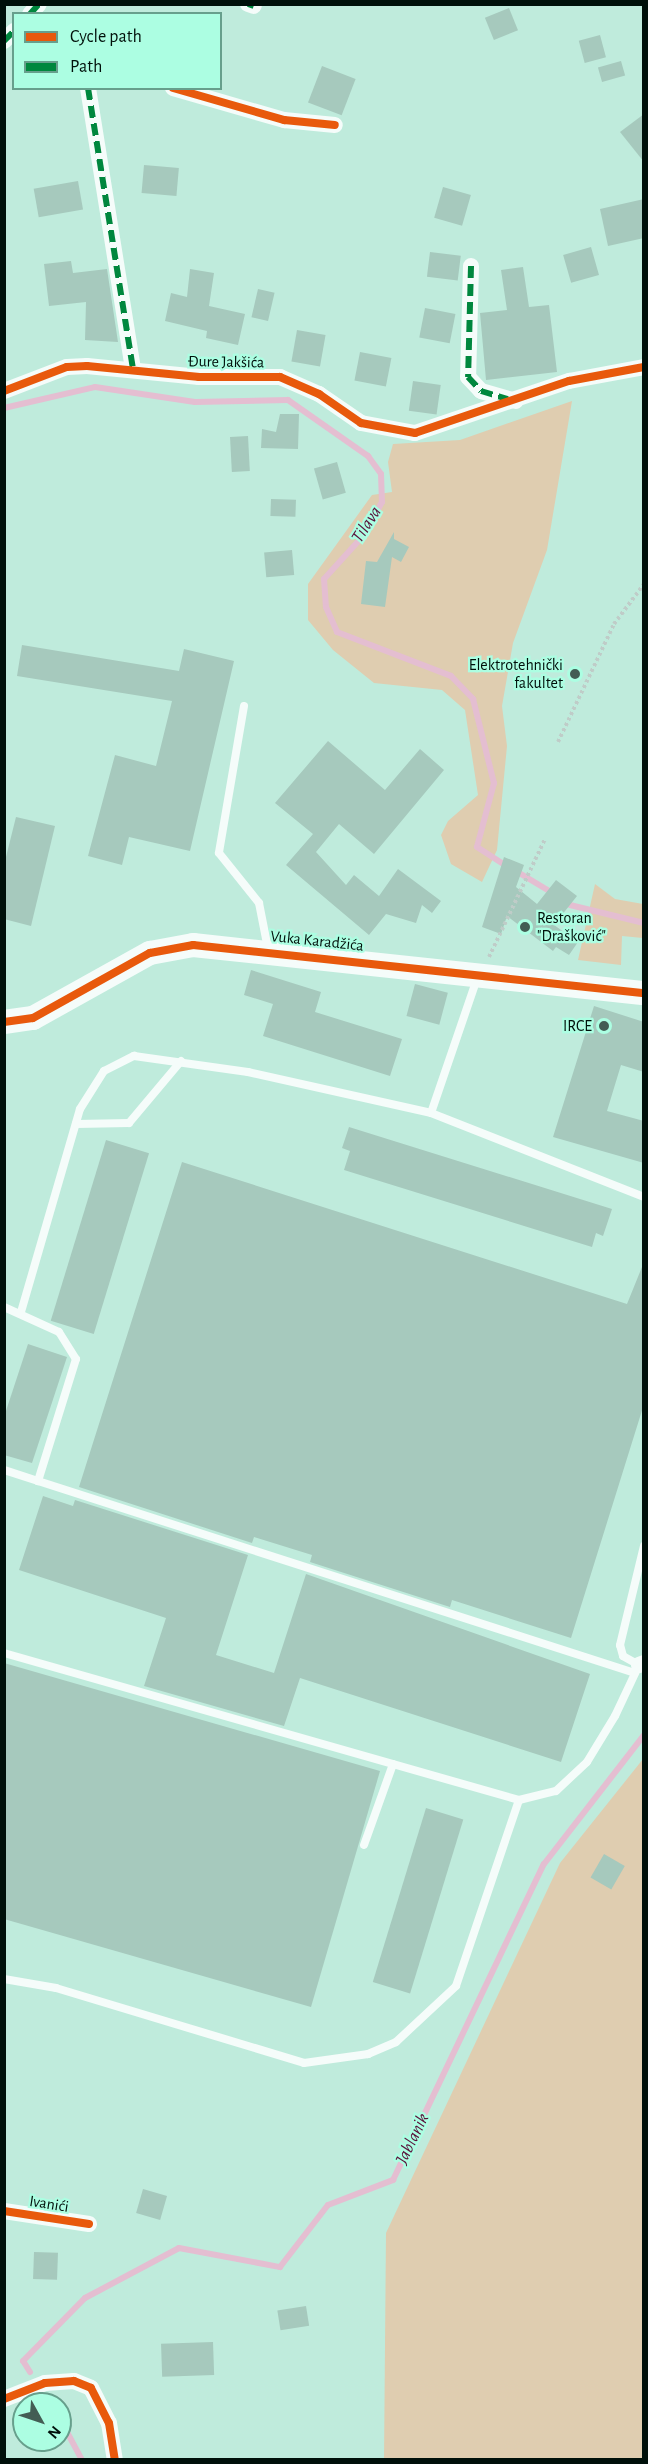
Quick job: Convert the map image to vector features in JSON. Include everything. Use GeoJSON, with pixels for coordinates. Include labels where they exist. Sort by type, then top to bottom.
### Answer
{"type":"FeatureCollection","features":[{"type":"Feature","properties":{"kind":"street"},"geometry":{"type":"LineString","coordinates":[[88,90],[133,368]]}},
{"type":"Feature","properties":{"kind":"street"},"geometry":{"type":"LineString","coordinates":[[180,90],[284,120],[335,125]]}},
{"type":"Feature","properties":{"kind":"street"},"geometry":{"type":"LineString","coordinates":[[471,266],[468,377],[489,395],[517,401]]}},
{"type":"Feature","properties":{"kind":"street","name":"Đure Jakšića"},"geometry":{"type":"LineString","coordinates":[[4,391],[67,367],[133,368],[199,376],[280,377],[319,394],[361,423],[392,431],[440,429],[595,374],[644,367]]}},
{"type":"Feature","properties":{"kind":"street","name":"Vuka Karadžića"},"geometry":{"type":"LineString","coordinates":[[4,1022],[33,1018],[164,949],[268,949],[644,993]]}},
{"type":"Feature","properties":{"kind":"street","name":"Ivanići"},"geometry":{"type":"LineString","coordinates":[[4,2211],[89,2224]]}},
{"type":"Feature","properties":{"kind":"street"},"geometry":{"type":"LineString","coordinates":[[4,2398],[45,2382],[74,2381],[91,2388],[109,2423],[115,2460]]}},
{"type":"Feature","properties":{"kind":"lane"},"geometry":{"type":"LineString","coordinates":[[244,706],[219,853],[259,903],[268,949]]}},
{"type":"Feature","properties":{"kind":"lane"},"geometry":{"type":"LineString","coordinates":[[431,1113],[479,973]]}},
{"type":"Feature","properties":{"kind":"lane"},"geometry":{"type":"LineString","coordinates":[[21,1312],[76,1124],[104,1071],[134,1056],[181,1061],[431,1113],[644,1197]]}},
{"type":"Feature","properties":{"kind":"lane"},"geometry":{"type":"LineString","coordinates":[[76,1124],[129,1123],[181,1061]]}},
{"type":"Feature","properties":{"kind":"lane"},"geometry":{"type":"LineString","coordinates":[[4,1307],[21,1312],[59,1332],[76,1359],[38,1480]]}},
{"type":"Feature","properties":{"kind":"lane"},"geometry":{"type":"LineString","coordinates":[[4,1470],[639,1667]]}},
{"type":"Feature","properties":{"kind":"lane"},"geometry":{"type":"LineString","coordinates":[[639,1667],[623,1656],[620,1645],[644,1546]]}},
{"type":"Feature","properties":{"kind":"lane"},"geometry":{"type":"LineString","coordinates":[[4,1653],[519,1800],[556,1791],[587,1762],[639,1667]]}},
{"type":"Feature","properties":{"kind":"lane"},"geometry":{"type":"LineString","coordinates":[[364,1845],[393,1764]]}},
{"type":"Feature","properties":{"kind":"lane"},"geometry":{"type":"LineString","coordinates":[[4,1979],[56,1988],[275,2058],[304,2063],[368,2054],[396,2042],[429,2017],[456,1986],[519,1800]]}},
{"type":"Feature","properties":{"kind":"path"},"geometry":{"type":"LineString","coordinates":[[558,742],[614,624],[644,584]]}},
{"type":"Feature","properties":{"kind":"path"},"geometry":{"type":"LineString","coordinates":[[479,973],[545,839]]}},
{"type":"Feature","properties":{"kind":"shaded area"},"geometry":{"type":"Polygon","coordinates":[[[572,401],[547,550],[513,643],[502,706],[507,746],[497,850],[482,882],[451,864],[441,835],[448,821],[478,795],[465,710],[442,690],[374,683],[333,650],[308,620],[308,584],[372,495],[392,492],[388,462],[393,444],[460,440],[572,401]]]}},
{"type":"Feature","properties":{"kind":"shaded area"},"geometry":{"type":"Polygon","coordinates":[[[595,884],[615,899],[643,904],[643,938],[622,936],[621,965],[578,960],[595,884]]]}},
{"type":"Feature","properties":{"kind":"shaded area"},"geometry":{"type":"Polygon","coordinates":[[[643,1759],[643,2459],[384,2460],[386,2233],[560,1863],[643,1759]]]}},
{"type":"Feature","properties":{"kind":"building"},"geometry":{"type":"Polygon","coordinates":[[[509,8],[518,30],[494,40],[485,18],[509,8]]]}},
{"type":"Feature","properties":{"kind":"building"},"geometry":{"type":"Polygon","coordinates":[[[600,35],[606,57],[585,63],[579,41],[600,35]]]}},
{"type":"Feature","properties":{"kind":"building"},"geometry":{"type":"Polygon","coordinates":[[[621,61],[625,75],[602,82],[598,68],[621,61]]]}},
{"type":"Feature","properties":{"kind":"building"},"geometry":{"type":"Polygon","coordinates":[[[322,66],[356,79],[342,115],[308,102],[322,66]]]}},
{"type":"Feature","properties":{"kind":"building"},"geometry":{"type":"Polygon","coordinates":[[[644,114],[644,162],[620,132],[644,114]]]}},
{"type":"Feature","properties":{"kind":"building"},"geometry":{"type":"Polygon","coordinates":[[[144,165],[179,168],[176,196],[142,193],[144,165]]]}},
{"type":"Feature","properties":{"kind":"building"},"geometry":{"type":"Polygon","coordinates":[[[78,181],[83,210],[39,217],[34,189],[78,181]]]}},
{"type":"Feature","properties":{"kind":"building"},"geometry":{"type":"Polygon","coordinates":[[[443,187],[471,195],[462,226],[434,218],[443,187]]]}},
{"type":"Feature","properties":{"kind":"building"},"geometry":{"type":"Polygon","coordinates":[[[644,199],[644,238],[608,246],[600,209],[644,199]]]}},
{"type":"Feature","properties":{"kind":"building"},"geometry":{"type":"Polygon","coordinates":[[[591,247],[599,275],[571,283],[563,255],[591,247]]]}},
{"type":"Feature","properties":{"kind":"building"},"geometry":{"type":"Polygon","coordinates":[[[430,252],[461,256],[458,281],[427,277],[430,252]]]}},
{"type":"Feature","properties":{"kind":"building"},"geometry":{"type":"Polygon","coordinates":[[[71,261],[73,273],[107,269],[118,342],[85,340],[86,302],[49,306],[44,264],[71,261]]]}},
{"type":"Feature","properties":{"kind":"building"},"geometry":{"type":"Polygon","coordinates":[[[523,267],[529,307],[549,305],[557,372],[486,380],[480,313],[507,310],[501,270],[523,267]]]}},
{"type":"Feature","properties":{"kind":"building"},"geometry":{"type":"Polygon","coordinates":[[[190,269],[214,273],[209,306],[245,314],[238,345],[206,338],[207,331],[165,321],[171,293],[187,297],[190,269]]]}},
{"type":"Feature","properties":{"kind":"building"},"geometry":{"type":"Polygon","coordinates":[[[258,289],[275,293],[268,321],[251,317],[258,289]]]}},
{"type":"Feature","properties":{"kind":"building"},"geometry":{"type":"Polygon","coordinates":[[[425,308],[455,314],[450,343],[419,337],[425,308]]]}},
{"type":"Feature","properties":{"kind":"building"},"geometry":{"type":"Polygon","coordinates":[[[297,330],[326,335],[320,367],[291,362],[297,330]]]}},
{"type":"Feature","properties":{"kind":"building"},"geometry":{"type":"Polygon","coordinates":[[[360,352],[391,358],[386,387],[354,380],[360,352]]]}},
{"type":"Feature","properties":{"kind":"building"},"geometry":{"type":"Polygon","coordinates":[[[413,381],[441,385],[437,415],[409,411],[413,381]]]}},
{"type":"Feature","properties":{"kind":"building"},"geometry":{"type":"Polygon","coordinates":[[[280,414],[299,414],[298,449],[261,448],[262,429],[276,432],[280,414]]]}},
{"type":"Feature","properties":{"kind":"building"},"geometry":{"type":"Polygon","coordinates":[[[248,436],[250,471],[232,472],[230,437],[248,436]]]}},
{"type":"Feature","properties":{"kind":"building"},"geometry":{"type":"Polygon","coordinates":[[[337,462],[346,493],[323,499],[314,469],[337,462]]]}},
{"type":"Feature","properties":{"kind":"building"},"geometry":{"type":"Polygon","coordinates":[[[271,499],[296,500],[295,517],[270,516],[271,499]]]}},
{"type":"Feature","properties":{"kind":"building"},"geometry":{"type":"Polygon","coordinates":[[[394,532],[394,539],[409,547],[401,562],[392,557],[385,607],[361,604],[366,561],[377,562],[394,532]]]}},
{"type":"Feature","properties":{"kind":"building"},"geometry":{"type":"Polygon","coordinates":[[[292,550],[294,575],[266,577],[264,552],[292,550]]]}},
{"type":"Feature","properties":{"kind":"building"},"geometry":{"type":"Polygon","coordinates":[[[22,645],[179,671],[184,649],[234,661],[190,851],[129,837],[122,865],[88,856],[115,755],[156,766],[172,701],[17,676],[22,645]]]}},
{"type":"Feature","properties":{"kind":"building"},"geometry":{"type":"Polygon","coordinates":[[[328,741],[385,790],[420,749],[444,770],[374,854],[339,824],[316,852],[346,885],[354,875],[379,896],[398,869],[441,901],[432,913],[422,905],[416,923],[386,914],[369,935],[286,865],[313,834],[275,803],[328,741]]]}},
{"type":"Feature","properties":{"kind":"building"},"geometry":{"type":"Polygon","coordinates":[[[16,817],[55,826],[31,926],[4,919],[4,865],[16,817]]]}},
{"type":"Feature","properties":{"kind":"building"},"geometry":{"type":"Polygon","coordinates":[[[504,857],[524,865],[516,887],[537,904],[556,880],[577,896],[554,925],[578,942],[569,955],[556,947],[553,951],[507,916],[501,934],[482,927],[504,857]]]}},
{"type":"Feature","properties":{"kind":"building"},"geometry":{"type":"Polygon","coordinates":[[[251,970],[321,992],[315,1012],[402,1039],[390,1076],[263,1036],[273,1004],[244,995],[251,970]]]}},
{"type":"Feature","properties":{"kind":"building"},"geometry":{"type":"Polygon","coordinates":[[[415,984],[448,993],[439,1025],[406,1016],[415,984]]]}},
{"type":"Feature","properties":{"kind":"building"},"geometry":{"type":"Polygon","coordinates":[[[594,1006],[644,1022],[644,1072],[621,1065],[607,1111],[644,1121],[644,1163],[553,1137],[594,1006]]]}},
{"type":"Feature","properties":{"kind":"building"},"geometry":{"type":"Polygon","coordinates":[[[349,1127],[612,1209],[603,1236],[596,1233],[592,1247],[344,1170],[350,1151],[342,1148],[349,1127]]]}},
{"type":"Feature","properties":{"kind":"building"},"geometry":{"type":"Polygon","coordinates":[[[106,1140],[149,1153],[94,1334],[51,1321],[106,1140]]]}},
{"type":"Feature","properties":{"kind":"building"},"geometry":{"type":"Polygon","coordinates":[[[182,1162],[627,1304],[644,1262],[644,1404],[571,1638],[452,1600],[450,1607],[310,1562],[312,1555],[254,1537],[252,1543],[79,1487],[182,1162]]]}},
{"type":"Feature","properties":{"kind":"building"},"geometry":{"type":"Polygon","coordinates":[[[28,1344],[67,1357],[32,1463],[4,1455],[4,1417],[28,1344]]]}},
{"type":"Feature","properties":{"kind":"building"},"geometry":{"type":"Polygon","coordinates":[[[43,1496],[73,1506],[75,1500],[248,1555],[216,1655],[274,1673],[306,1574],[590,1674],[561,1762],[300,1678],[284,1726],[144,1686],[166,1618],[19,1570],[43,1496]]]}},
{"type":"Feature","properties":{"kind":"building"},"geometry":{"type":"Polygon","coordinates":[[[4,1663],[380,1771],[311,2007],[4,1919],[4,1663]]]}},
{"type":"Feature","properties":{"kind":"building"},"geometry":{"type":"Polygon","coordinates":[[[426,1808],[463,1819],[410,1993],[373,1982],[426,1808]]]}},
{"type":"Feature","properties":{"kind":"building"},"geometry":{"type":"Polygon","coordinates":[[[604,1854],[625,1866],[611,1889],[590,1877],[604,1854]]]}},
{"type":"Feature","properties":{"kind":"building"},"geometry":{"type":"Polygon","coordinates":[[[143,2189],[167,2196],[160,2220],[136,2213],[143,2189]]]}},
{"type":"Feature","properties":{"kind":"building"},"geometry":{"type":"Polygon","coordinates":[[[34,2252],[58,2253],[57,2280],[33,2279],[34,2252]]]}},
{"type":"Feature","properties":{"kind":"building"},"geometry":{"type":"Polygon","coordinates":[[[306,2306],[309,2326],[280,2330],[277,2311],[306,2306]]]}},
{"type":"Feature","properties":{"kind":"building"},"geometry":{"type":"Polygon","coordinates":[[[213,2342],[214,2375],[162,2377],[161,2344],[213,2342]]]}},
{"type":"Feature","properties":{"kind":"waterway","name":"Tilava"},"geometry":{"type":"LineString","coordinates":[[4,408],[95,387],[195,402],[288,400],[368,456],[381,474],[382,502],[363,536],[324,579],[326,607],[337,632],[451,676],[473,699],[494,783],[477,847],[502,863]]}},
{"type":"Feature","properties":{"kind":"waterway","name":"Tilava"},"geometry":{"type":"LineString","coordinates":[[521,874],[548,890]]}},
{"type":"Feature","properties":{"kind":"waterway","name":"Tilava"},"geometry":{"type":"LineString","coordinates":[[570,905],[644,923]]}},
{"type":"Feature","properties":{"kind":"waterway","name":"Jablanik"},"geometry":{"type":"LineString","coordinates":[[30,2372],[23,2361],[85,2298],[179,2248],[280,2267],[328,2205],[393,2180],[544,1864],[644,1735]]}},
{"type":"Feature","properties":{"kind":"waterway","name":"Jablanik"},"geometry":{"type":"LineString","coordinates":[[72,2441],[82,2460]]}},
{"type":"Feature","properties":{"kind":"marked path"},"geometry":{"type":"LineString","coordinates":[[32,12],[39,4]]}},
{"type":"Feature","properties":{"kind":"marked path"},"geometry":{"type":"LineString","coordinates":[[248,4],[254,6]]}},
{"type":"Feature","properties":{"kind":"marked path"},"geometry":{"type":"LineString","coordinates":[[4,41],[12,33]]}},
{"type":"Feature","properties":{"kind":"marked path"},"geometry":{"type":"LineString","coordinates":[[88,90],[133,368]]}},
{"type":"Feature","properties":{"kind":"marked path"},"geometry":{"type":"LineString","coordinates":[[471,266],[468,377],[481,391],[508,399]]}},
{"type":"Feature","properties":{"kind":"cycle path"},"geometry":{"type":"LineString","coordinates":[[180,90],[284,120],[335,125]]}},
{"type":"Feature","properties":{"kind":"cycle path"},"geometry":{"type":"LineString","coordinates":[[4,391],[67,367],[87,366],[199,377],[280,377],[319,394],[361,423],[415,433],[569,381],[644,367]]}},
{"type":"Feature","properties":{"kind":"cycle path"},"geometry":{"type":"LineString","coordinates":[[4,1022],[33,1018],[150,953],[193,945],[644,993]]}},
{"type":"Feature","properties":{"kind":"cycle path"},"geometry":{"type":"LineString","coordinates":[[4,2211],[89,2224]]}},
{"type":"Feature","properties":{"kind":"cycle path"},"geometry":{"type":"LineString","coordinates":[[4,2399],[45,2383],[74,2381],[91,2388],[109,2423],[115,2460]]}},
{"type":"Feature","properties":{"kind":"place","name":"Elektrotehnički fakultet"},"geometry":{"type":"Point","coordinates":[575,674]}},
{"type":"Feature","properties":{"kind":"place","name":"Restoran \"Drašković\""},"geometry":{"type":"Point","coordinates":[525,927]}},
{"type":"Feature","properties":{"kind":"place","name":"IRCE"},"geometry":{"type":"Point","coordinates":[604,1026]}}]}
